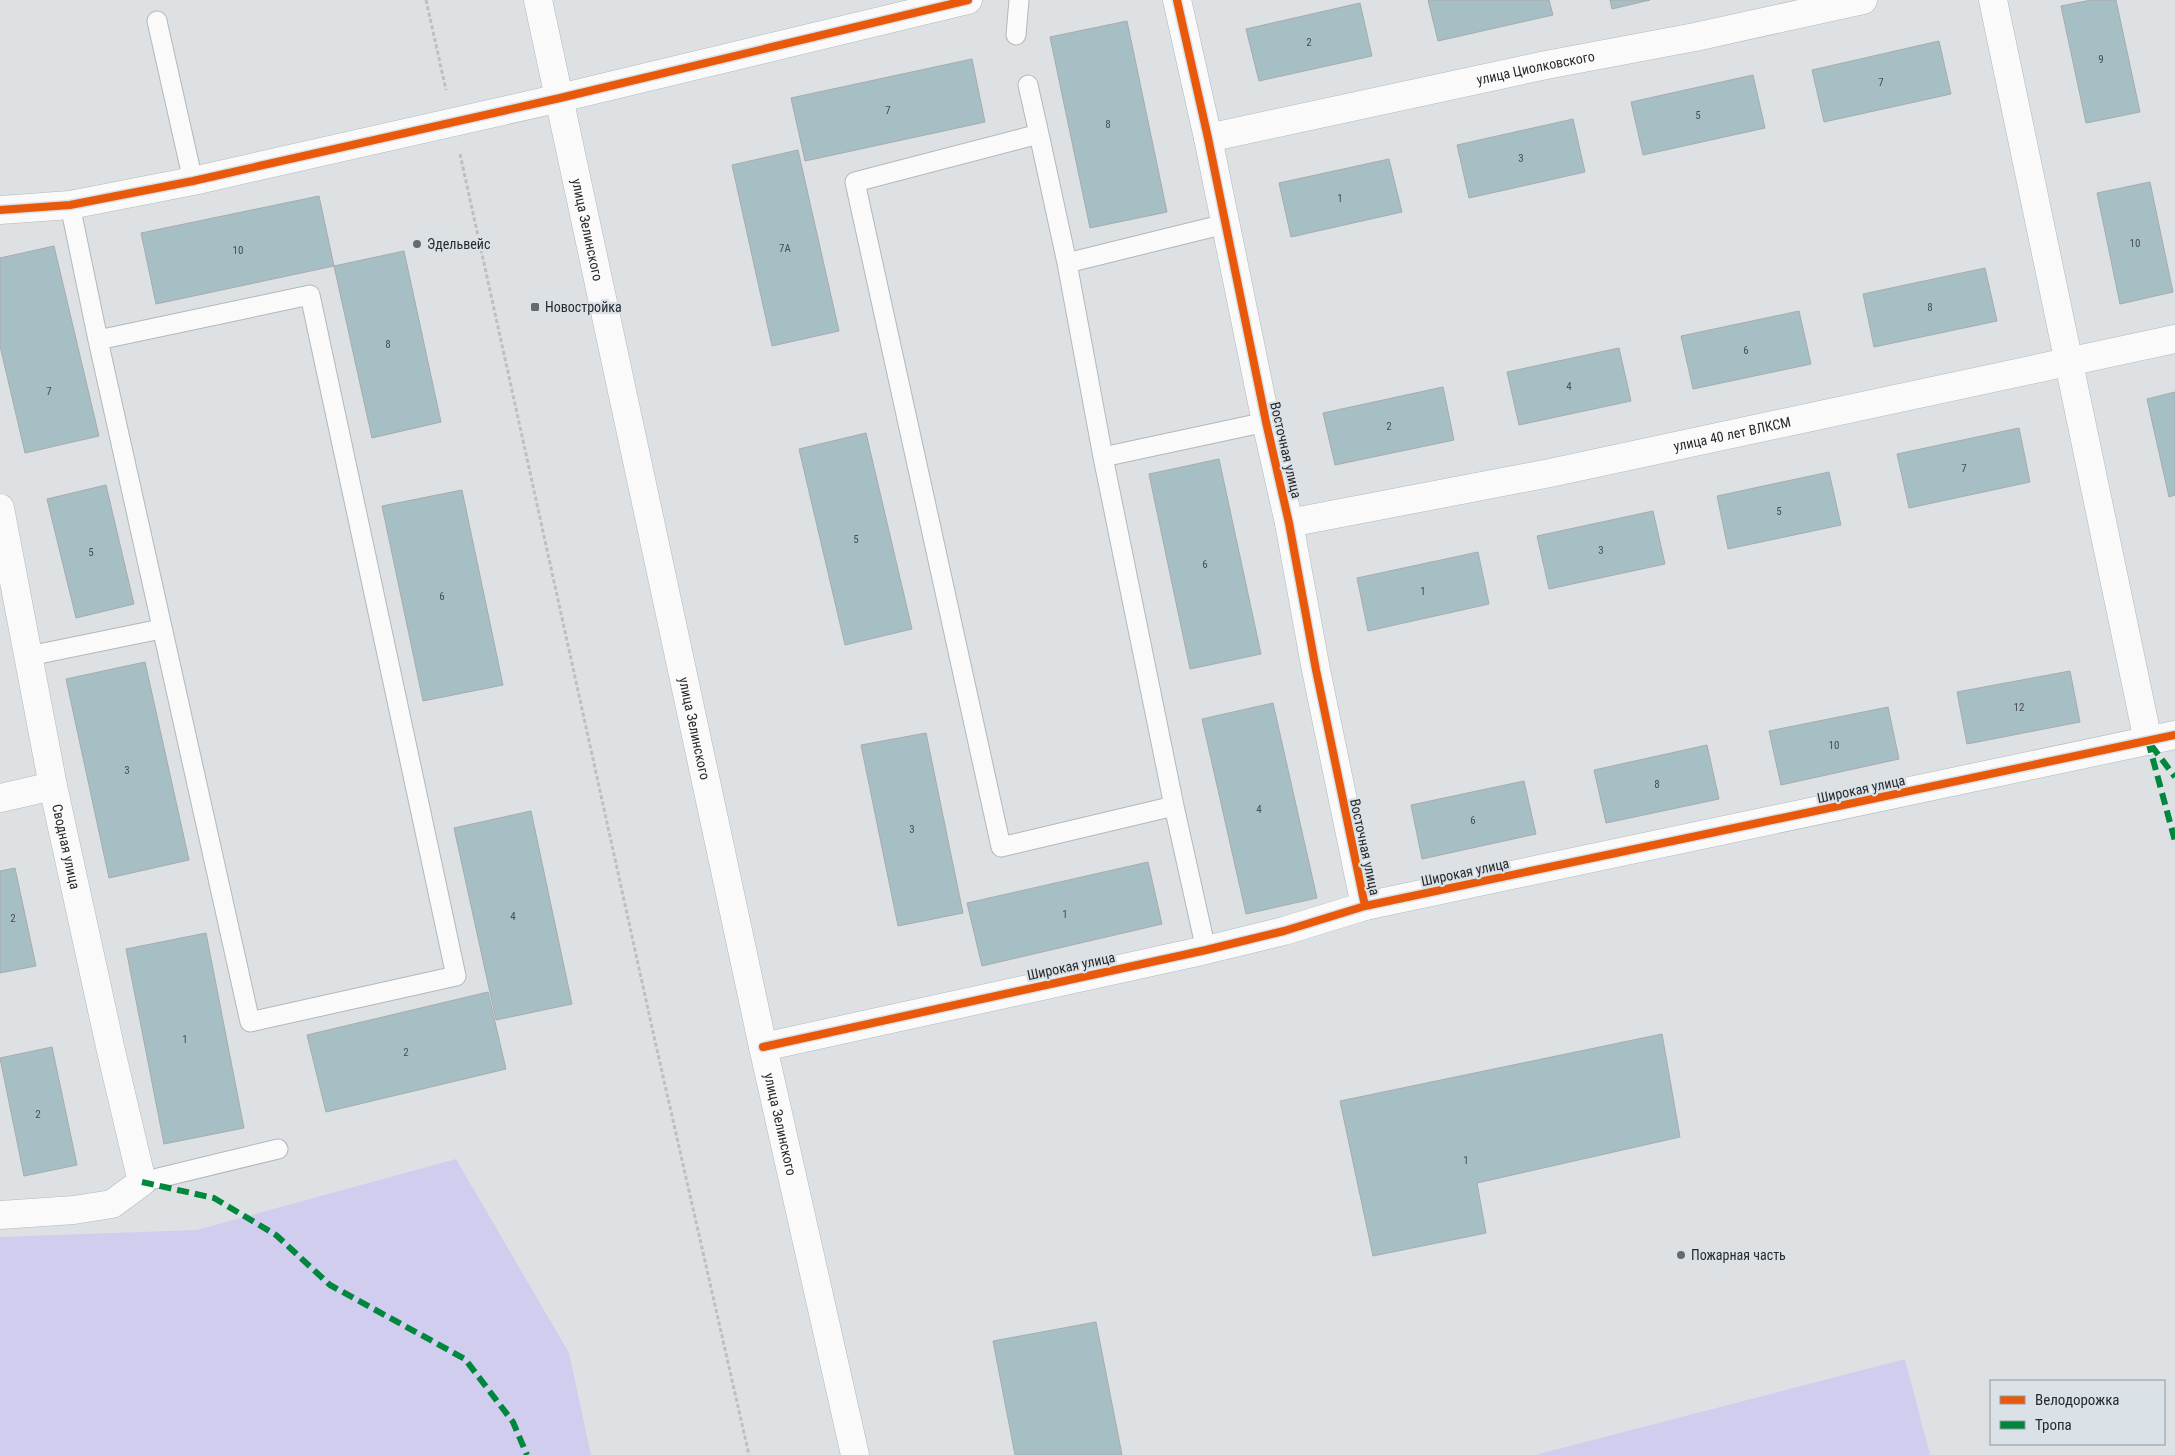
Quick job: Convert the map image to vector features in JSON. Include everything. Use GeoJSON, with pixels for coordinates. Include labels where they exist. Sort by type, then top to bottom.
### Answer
{"type":"FeatureCollection","features":[{"type":"Feature","properties":{"kind":"street","name":"улица Зелинского"},"geometry":{"type":"LineString","coordinates":[[538,0],[763,1047],[855,1455]]}},
{"type":"Feature","properties":{"kind":"street"},"geometry":{"type":"LineString","coordinates":[[0,210],[70,205],[194,181],[560,98],[968,0]]}},
{"type":"Feature","properties":{"kind":"street","name":"Восточная улица"},"geometry":{"type":"LineString","coordinates":[[1176,0],[1208,138],[1266,422],[1289,523],[1316,670],[1365,906]]}},
{"type":"Feature","properties":{"kind":"street","name":"улица Циолковского"},"geometry":{"type":"LineString","coordinates":[[1208,138],[1536,67],[1695,36],[1863,0]]}},
{"type":"Feature","properties":{"kind":"street"},"geometry":{"type":"LineString","coordinates":[[1993,0],[2148,741]]}},
{"type":"Feature","properties":{"kind":"street","name":"улица 40 лет ВЛКСМ"},"geometry":{"type":"LineString","coordinates":[[1289,523],[1550,473],[2175,339]]}},
{"type":"Feature","properties":{"kind":"street","name":"Сводная улица"},"geometry":{"type":"LineString","coordinates":[[0,508],[53,786],[111,1051],[142,1182]]}},
{"type":"Feature","properties":{"kind":"street","name":"Широкая улица"},"geometry":{"type":"LineString","coordinates":[[763,1047],[1206,950],[1284,931],[1365,906],[2175,735]]}},
{"type":"Feature","properties":{"kind":"street"},"geometry":{"type":"LineString","coordinates":[[0,798],[53,786]]}},
{"type":"Feature","properties":{"kind":"street"},"geometry":{"type":"LineString","coordinates":[[0,1215],[74,1210],[112,1204],[142,1182]]}},
{"type":"Feature","properties":{"kind":"lane"},"geometry":{"type":"LineString","coordinates":[[1016,35],[1018,0]]}},
{"type":"Feature","properties":{"kind":"lane"},"geometry":{"type":"LineString","coordinates":[[157,21],[194,181]]}},
{"type":"Feature","properties":{"kind":"lane"},"geometry":{"type":"LineString","coordinates":[[1028,85],[1067,263],[1103,458],[1174,806],[1206,950]]}},
{"type":"Feature","properties":{"kind":"lane"},"geometry":{"type":"LineString","coordinates":[[1039,134],[855,182],[1001,847],[1174,806]]}},
{"type":"Feature","properties":{"kind":"lane"},"geometry":{"type":"LineString","coordinates":[[70,205],[98,340],[161,629],[250,1022],[456,976],[310,295],[98,340]]}},
{"type":"Feature","properties":{"kind":"lane"},"geometry":{"type":"LineString","coordinates":[[1067,263],[1225,224]]}},
{"type":"Feature","properties":{"kind":"lane"},"geometry":{"type":"LineString","coordinates":[[1103,458],[1266,422]]}},
{"type":"Feature","properties":{"kind":"lane"},"geometry":{"type":"LineString","coordinates":[[29,656],[161,629]]}},
{"type":"Feature","properties":{"kind":"lane"},"geometry":{"type":"LineString","coordinates":[[142,1182],[278,1149]]}},
{"type":"Feature","properties":{"kind":"path"},"geometry":{"type":"LineString","coordinates":[[426,0],[655,1041],[749,1455]]}},
{"type":"Feature","properties":{"kind":"shaded area"},"geometry":{"type":"Polygon","coordinates":[[[456,1159],[569,1353],[591,1455],[0,1455],[0,1237],[197,1230],[456,1159]]]}},
{"type":"Feature","properties":{"kind":"shaded area"},"geometry":{"type":"Polygon","coordinates":[[[1905,1359],[1930,1455],[1535,1455],[1905,1359]]]}},
{"type":"Feature","properties":{"kind":"building"},"geometry":{"type":"Polygon","coordinates":[[[1428,0],[1549,0],[1553,15],[1438,41],[1428,0]]]}},
{"type":"Feature","properties":{"kind":"building"},"geometry":{"type":"Polygon","coordinates":[[[1610,0],[1650,0],[1612,9],[1610,0]]]}},
{"type":"Feature","properties":{"kind":"building"},"geometry":{"type":"Polygon","coordinates":[[[2091,0],[2116,0],[2140,112],[2086,123],[2061,6],[2091,0]]]}},
{"type":"Feature","properties":{"kind":"building"},"geometry":{"type":"Polygon","coordinates":[[[1360,3],[1372,56],[1259,81],[1246,29],[1360,3]]]}},
{"type":"Feature","properties":{"kind":"building"},"geometry":{"type":"Polygon","coordinates":[[[1127,21],[1167,212],[1090,228],[1050,37],[1127,21]]]}},
{"type":"Feature","properties":{"kind":"building"},"geometry":{"type":"Polygon","coordinates":[[[1939,41],[1951,94],[1824,122],[1812,70],[1939,41]]]}},
{"type":"Feature","properties":{"kind":"building"},"geometry":{"type":"Polygon","coordinates":[[[972,59],[985,122],[805,161],[791,98],[972,59]]]}},
{"type":"Feature","properties":{"kind":"building"},"geometry":{"type":"Polygon","coordinates":[[[1753,75],[1765,128],[1643,155],[1631,102],[1753,75]]]}},
{"type":"Feature","properties":{"kind":"building"},"geometry":{"type":"Polygon","coordinates":[[[1573,119],[1585,172],[1469,198],[1457,145],[1573,119]]]}},
{"type":"Feature","properties":{"kind":"building"},"geometry":{"type":"Polygon","coordinates":[[[798,150],[839,331],[772,346],[732,165],[798,150]]]}},
{"type":"Feature","properties":{"kind":"building"},"geometry":{"type":"Polygon","coordinates":[[[1389,159],[1402,212],[1291,237],[1279,183],[1389,159]]]}},
{"type":"Feature","properties":{"kind":"building"},"geometry":{"type":"Polygon","coordinates":[[[2150,182],[2173,292],[2120,304],[2097,193],[2150,182]]]}},
{"type":"Feature","properties":{"kind":"building"},"geometry":{"type":"Polygon","coordinates":[[[319,196],[334,266],[156,304],[141,233],[319,196]]]}},
{"type":"Feature","properties":{"kind":"building"},"geometry":{"type":"Polygon","coordinates":[[[54,246],[99,436],[25,453],[0,346],[0,258],[54,246]]]}},
{"type":"Feature","properties":{"kind":"building"},"geometry":{"type":"Polygon","coordinates":[[[404,251],[441,422],[372,438],[334,266],[404,251]]]}},
{"type":"Feature","properties":{"kind":"building"},"geometry":{"type":"Polygon","coordinates":[[[1985,268],[1997,321],[1874,347],[1863,294],[1985,268]]]}},
{"type":"Feature","properties":{"kind":"building"},"geometry":{"type":"Polygon","coordinates":[[[1799,311],[1811,364],[1693,389],[1681,336],[1799,311]]]}},
{"type":"Feature","properties":{"kind":"building"},"geometry":{"type":"Polygon","coordinates":[[[1619,348],[1631,401],[1519,425],[1507,372],[1619,348]]]}},
{"type":"Feature","properties":{"kind":"building"},"geometry":{"type":"Polygon","coordinates":[[[1443,387],[1454,440],[1335,465],[1323,413],[1443,387]]]}},
{"type":"Feature","properties":{"kind":"building"},"geometry":{"type":"Polygon","coordinates":[[[2175,392],[2175,495],[2169,497],[2147,399],[2175,392]]]}},
{"type":"Feature","properties":{"kind":"building"},"geometry":{"type":"Polygon","coordinates":[[[2019,428],[2030,482],[1909,508],[1897,454],[2019,428]]]}},
{"type":"Feature","properties":{"kind":"building"},"geometry":{"type":"Polygon","coordinates":[[[866,433],[912,629],[845,645],[799,449],[866,433]]]}},
{"type":"Feature","properties":{"kind":"building"},"geometry":{"type":"Polygon","coordinates":[[[1219,459],[1261,654],[1190,669],[1149,474],[1219,459]]]}},
{"type":"Feature","properties":{"kind":"building"},"geometry":{"type":"Polygon","coordinates":[[[1829,472],[1841,525],[1728,549],[1717,496],[1829,472]]]}},
{"type":"Feature","properties":{"kind":"building"},"geometry":{"type":"Polygon","coordinates":[[[106,485],[134,604],[76,618],[47,499],[106,485]]]}},
{"type":"Feature","properties":{"kind":"building"},"geometry":{"type":"Polygon","coordinates":[[[462,490],[503,685],[423,701],[382,506],[462,490]]]}},
{"type":"Feature","properties":{"kind":"building"},"geometry":{"type":"Polygon","coordinates":[[[1653,511],[1665,564],[1549,589],[1537,536],[1653,511]]]}},
{"type":"Feature","properties":{"kind":"building"},"geometry":{"type":"Polygon","coordinates":[[[1478,552],[1489,604],[1368,631],[1357,578],[1478,552]]]}},
{"type":"Feature","properties":{"kind":"building"},"geometry":{"type":"Polygon","coordinates":[[[145,662],[189,860],[109,878],[66,679],[145,662]]]}},
{"type":"Feature","properties":{"kind":"building"},"geometry":{"type":"Polygon","coordinates":[[[2070,671],[2080,722],[1967,744],[1957,692],[2070,671]]]}},
{"type":"Feature","properties":{"kind":"building"},"geometry":{"type":"Polygon","coordinates":[[[1273,703],[1317,898],[1246,914],[1202,719],[1273,703]]]}},
{"type":"Feature","properties":{"kind":"building"},"geometry":{"type":"Polygon","coordinates":[[[1888,707],[1899,759],[1781,785],[1769,731],[1888,707]]]}},
{"type":"Feature","properties":{"kind":"building"},"geometry":{"type":"Polygon","coordinates":[[[926,733],[963,913],[898,926],[861,745],[926,733]]]}},
{"type":"Feature","properties":{"kind":"building"},"geometry":{"type":"Polygon","coordinates":[[[1707,745],[1719,799],[1606,823],[1594,770],[1707,745]]]}},
{"type":"Feature","properties":{"kind":"building"},"geometry":{"type":"Polygon","coordinates":[[[1524,781],[1536,834],[1422,859],[1411,805],[1524,781]]]}},
{"type":"Feature","properties":{"kind":"building"},"geometry":{"type":"Polygon","coordinates":[[[531,811],[572,1004],[496,1020],[454,828],[531,811]]]}},
{"type":"Feature","properties":{"kind":"building"},"geometry":{"type":"Polygon","coordinates":[[[1148,862],[1162,924],[982,966],[967,903],[1148,862]]]}},
{"type":"Feature","properties":{"kind":"building"},"geometry":{"type":"Polygon","coordinates":[[[15,868],[36,966],[0,973],[0,871],[15,868]]]}},
{"type":"Feature","properties":{"kind":"building"},"geometry":{"type":"Polygon","coordinates":[[[206,933],[244,1128],[164,1144],[126,949],[206,933]]]}},
{"type":"Feature","properties":{"kind":"building"},"geometry":{"type":"Polygon","coordinates":[[[488,992],[506,1069],[326,1112],[307,1035],[488,992]]]}},
{"type":"Feature","properties":{"kind":"building"},"geometry":{"type":"Polygon","coordinates":[[[1662,1034],[1680,1137],[1477,1183],[1486,1233],[1373,1256],[1340,1101],[1662,1034]]]}},
{"type":"Feature","properties":{"kind":"building"},"geometry":{"type":"Polygon","coordinates":[[[52,1047],[77,1165],[24,1176],[0,1058],[52,1047]]]}},
{"type":"Feature","properties":{"kind":"building"},"geometry":{"type":"Polygon","coordinates":[[[1096,1322],[1122,1455],[1015,1455],[993,1341],[1096,1322]]]}},
{"type":"Feature","properties":{"kind":"marked path"},"geometry":{"type":"LineString","coordinates":[[2148,741],[2175,841]]}},
{"type":"Feature","properties":{"kind":"marked path"},"geometry":{"type":"LineString","coordinates":[[2151,745],[2175,777]]}},
{"type":"Feature","properties":{"kind":"marked path"},"geometry":{"type":"LineString","coordinates":[[142,1182],[214,1198],[276,1235],[330,1285],[465,1359],[513,1422],[527,1455]]}},
{"type":"Feature","properties":{"kind":"cycle path"},"geometry":{"type":"LineString","coordinates":[[0,210],[70,205],[193,181],[560,98],[968,0]]}},
{"type":"Feature","properties":{"kind":"cycle path"},"geometry":{"type":"LineString","coordinates":[[1177,0],[1289,523],[1316,670],[1365,906]]}},
{"type":"Feature","properties":{"kind":"cycle path"},"geometry":{"type":"LineString","coordinates":[[763,1047],[1206,950],[1284,931],[1365,906],[2175,735]]}},
{"type":"Feature","properties":{"kind":"place","name":"Эдельвейс"},"geometry":{"type":"Point","coordinates":[417,244]}},
{"type":"Feature","properties":{"kind":"place","name":"Новостройка"},"geometry":{"type":"Point","coordinates":[535,307]}},
{"type":"Feature","properties":{"kind":"place","name":"Пожарная часть"},"geometry":{"type":"Point","coordinates":[1681,1255]}}]}
